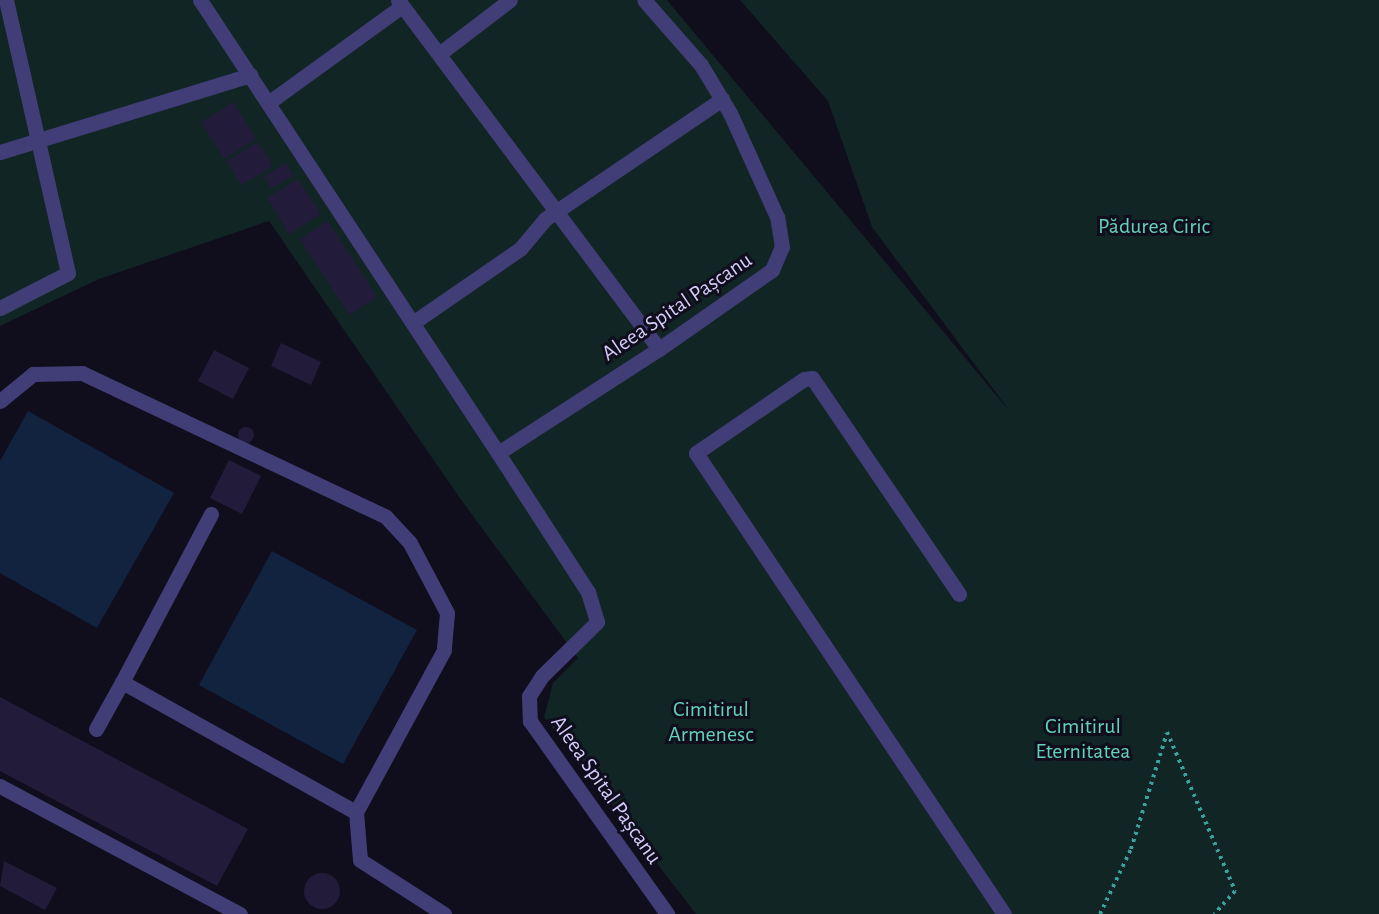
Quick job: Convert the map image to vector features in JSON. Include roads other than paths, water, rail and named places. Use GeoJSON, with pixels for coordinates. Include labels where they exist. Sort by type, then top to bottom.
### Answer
{"type":"FeatureCollection","features":[{"type":"Feature","properties":{"kind":"lane"},"geometry":{"type":"LineString","coordinates":[[0,308],[68,273],[6,0]]}},
{"type":"Feature","properties":{"kind":"lane","name":"Aleea Spital Pașcanu"},"geometry":{"type":"LineString","coordinates":[[200,0],[414,322],[588,592],[597,622],[542,676],[529,696],[530,722],[667,914]]}},
{"type":"Feature","properties":{"kind":"lane"},"geometry":{"type":"LineString","coordinates":[[439,54],[510,0]]}},
{"type":"Feature","properties":{"kind":"lane","name":"Aleea Spital Pașcanu"},"geometry":{"type":"LineString","coordinates":[[498,453],[659,349],[772,270],[782,247],[777,217],[722,99],[701,65],[644,0]]}},
{"type":"Feature","properties":{"kind":"lane"},"geometry":{"type":"LineString","coordinates":[[268,102],[400,3],[659,349]]}},
{"type":"Feature","properties":{"kind":"lane"},"geometry":{"type":"LineString","coordinates":[[0,152],[38,143],[250,75]]}},
{"type":"Feature","properties":{"kind":"lane"},"geometry":{"type":"LineString","coordinates":[[414,322],[520,249],[545,219],[722,99]]}},
{"type":"Feature","properties":{"kind":"lane"},"geometry":{"type":"LineString","coordinates":[[0,401],[33,374],[82,373],[386,517],[410,543],[447,613],[444,650],[356,812],[360,860],[444,914]]}},
{"type":"Feature","properties":{"kind":"lane"},"geometry":{"type":"LineString","coordinates":[[959,594],[812,378],[804,379],[696,453],[1004,914]]}},
{"type":"Feature","properties":{"kind":"lane"},"geometry":{"type":"LineString","coordinates":[[96,729],[211,514]]}},
{"type":"Feature","properties":{"kind":"lane"},"geometry":{"type":"LineString","coordinates":[[122,682],[356,812]]}},
{"type":"Feature","properties":{"kind":"lane"},"geometry":{"type":"LineString","coordinates":[[0,786],[240,914]]}},
{"type":"Feature","properties":{"kind":"water"},"geometry":{"type":"Polygon","coordinates":[[[28,411],[174,493],[97,628],[0,573],[0,461],[28,411]]]}},
{"type":"Feature","properties":{"kind":"water"},"geometry":{"type":"Polygon","coordinates":[[[272,551],[417,630],[343,764],[199,685],[272,551]]]}},
{"type":"Feature","properties":{"kind":"park label","name":"Pădurea Ciric"},"geometry":{"type":"Point","coordinates":[1154,227]}},
{"type":"Feature","properties":{"kind":"park label","name":"Cimitirul Armenesc"},"geometry":{"type":"Point","coordinates":[711,722]}},
{"type":"Feature","properties":{"kind":"park label","name":"Cimitirul Eternitatea"},"geometry":{"type":"Point","coordinates":[1083,738]}}]}
